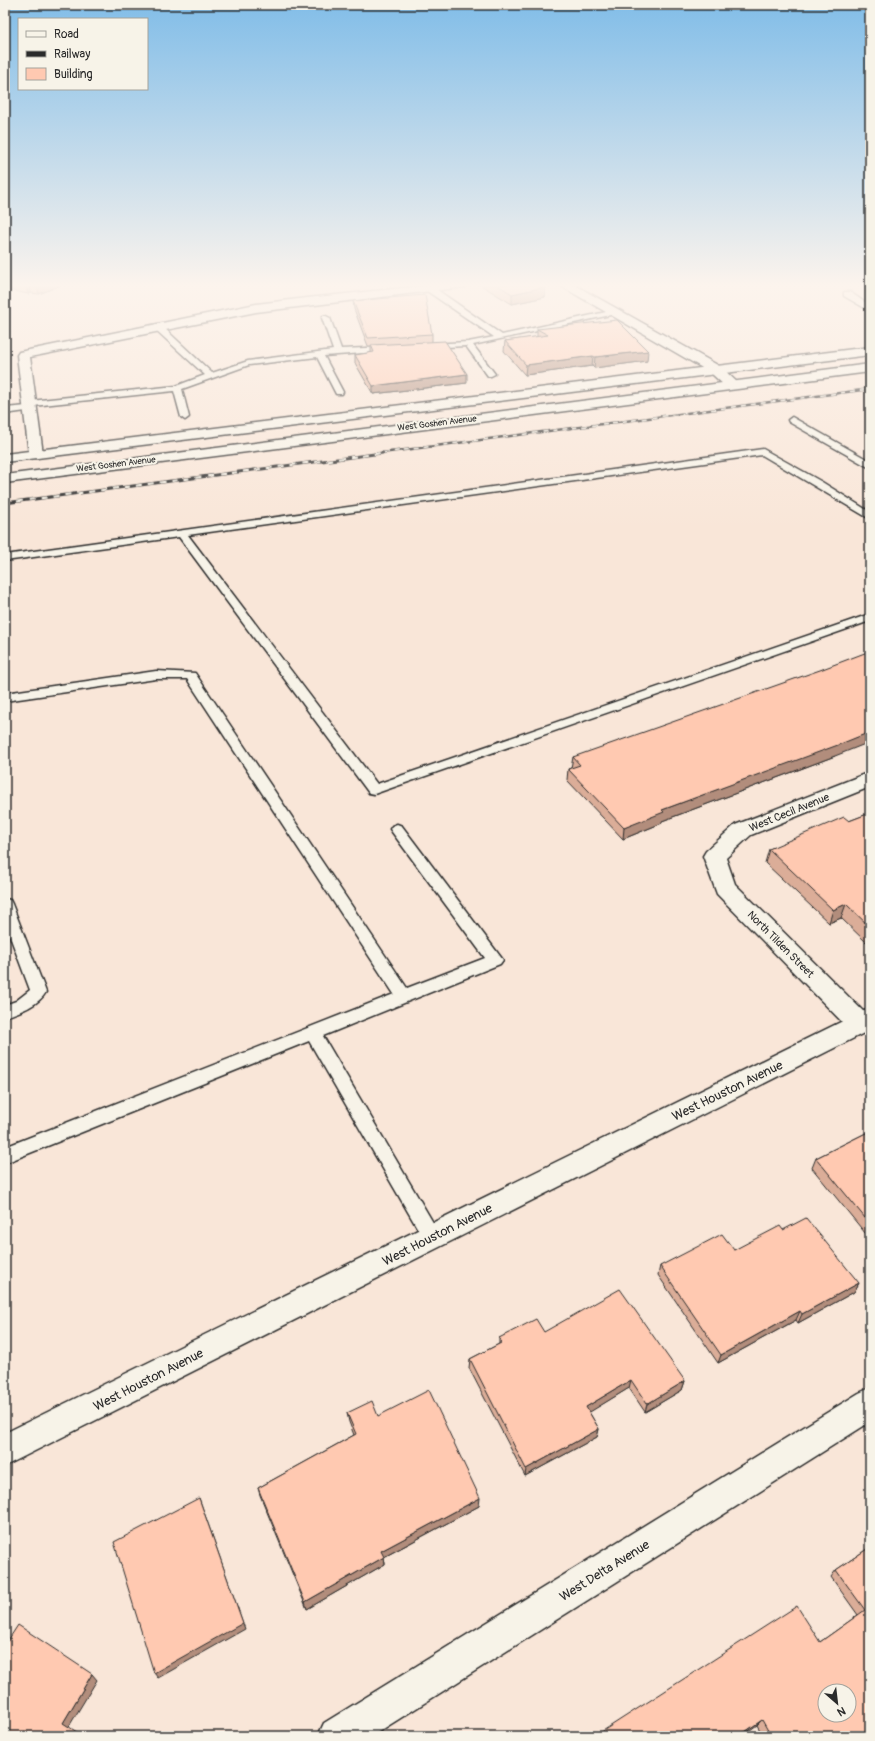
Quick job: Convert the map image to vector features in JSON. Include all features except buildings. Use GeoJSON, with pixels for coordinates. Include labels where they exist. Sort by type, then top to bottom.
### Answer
{"type":"FeatureCollection","features":[{"type":"Feature","properties":{"kind":"street"},"geometry":{"type":"LineString","coordinates":[[24,365],[36,454]]}},
{"type":"Feature","properties":{"kind":"street"},"geometry":{"type":"LineString","coordinates":[[708,365],[716,370],[733,385]]}},
{"type":"Feature","properties":{"kind":"street","name":"West Goshen Avenue"},"geometry":{"type":"LineString","coordinates":[[5,458],[755,365]]}},
{"type":"Feature","properties":{"kind":"street","name":"West Goshen Avenue"},"geometry":{"type":"LineString","coordinates":[[5,479],[870,368]]}},
{"type":"Feature","properties":{"kind":"street","name":"West Cecil Avenue"},"geometry":{"type":"LineString","coordinates":[[714,856],[743,830],[870,779]]}},
{"type":"Feature","properties":{"kind":"street","name":"North Tilden Street"},"geometry":{"type":"LineString","coordinates":[[714,856],[726,888],[865,1021]]}},
{"type":"Feature","properties":{"kind":"street","name":"West Houston Avenue"},"geometry":{"type":"LineString","coordinates":[[5,1450],[865,1021]]}},
{"type":"Feature","properties":{"kind":"street","name":"West Delta Avenue"},"geometry":{"type":"LineString","coordinates":[[337,1736],[870,1404]]}},
{"type":"Feature","properties":{"kind":"lane"},"geometry":{"type":"LineString","coordinates":[[199,365],[211,376]]}},
{"type":"Feature","properties":{"kind":"lane"},"geometry":{"type":"LineString","coordinates":[[5,411],[30,406],[177,388],[242,365]]}},
{"type":"Feature","properties":{"kind":"lane"},"geometry":{"type":"LineString","coordinates":[[325,365],[339,392]]}},
{"type":"Feature","properties":{"kind":"lane"},"geometry":{"type":"LineString","coordinates":[[484,365],[491,374]]}},
{"type":"Feature","properties":{"kind":"lane"},"geometry":{"type":"LineString","coordinates":[[177,388],[186,417]]}},
{"type":"Feature","properties":{"kind":"lane"},"geometry":{"type":"LineString","coordinates":[[792,420],[870,465]]}},
{"type":"Feature","properties":{"kind":"lane"},"geometry":{"type":"LineString","coordinates":[[5,558],[763,452],[819,484],[870,516]]}},
{"type":"Feature","properties":{"kind":"lane"},"geometry":{"type":"LineString","coordinates":[[182,534],[374,790],[870,617]]}},
{"type":"Feature","properties":{"kind":"lane"},"geometry":{"type":"LineString","coordinates":[[5,697],[156,675],[191,675],[404,996]]}},
{"type":"Feature","properties":{"kind":"lane"},"geometry":{"type":"LineString","coordinates":[[5,1155],[495,960],[397,829]]}},
{"type":"Feature","properties":{"kind":"lane"},"geometry":{"type":"LineString","coordinates":[[5,904],[38,992],[21,1005],[5,1011]]}},
{"type":"Feature","properties":{"kind":"lane"},"geometry":{"type":"LineString","coordinates":[[313,1033],[432,1237]]}},
{"type":"Feature","properties":{"kind":"railway"},"geometry":{"type":"LineString","coordinates":[[374,454],[870,389]]}},
{"type":"Feature","properties":{"kind":"railway"},"geometry":{"type":"LineString","coordinates":[[5,503],[382,453]]}}]}
